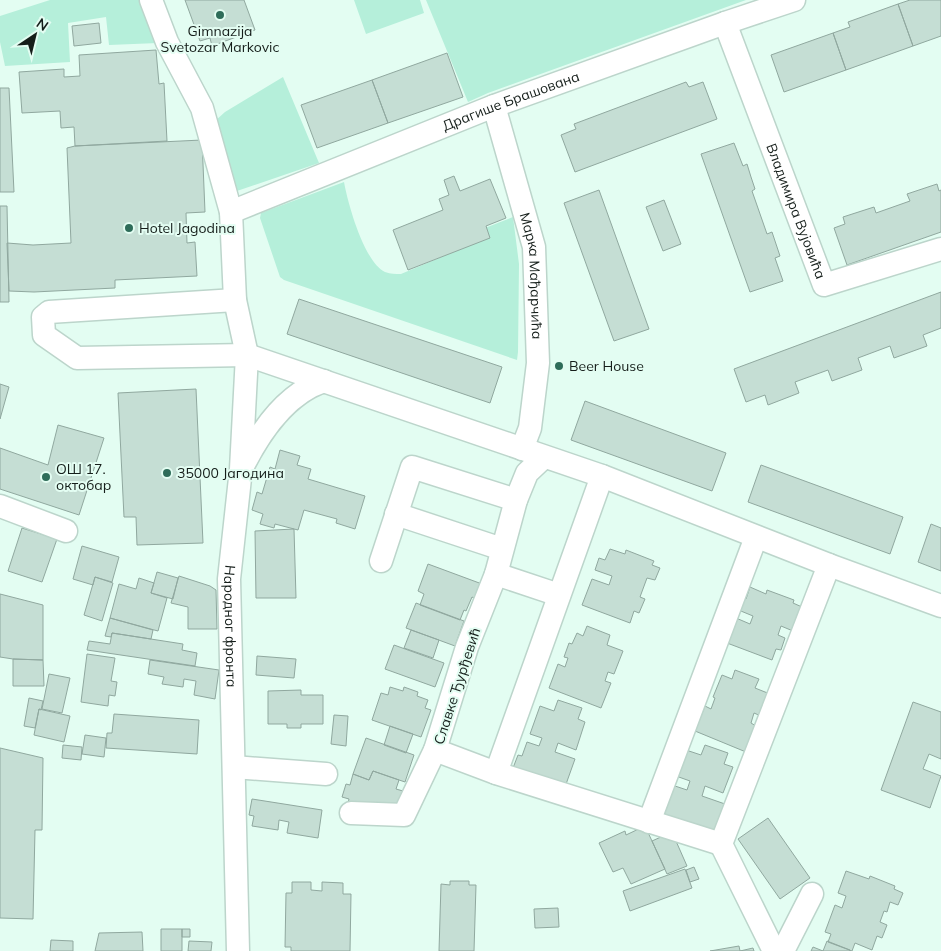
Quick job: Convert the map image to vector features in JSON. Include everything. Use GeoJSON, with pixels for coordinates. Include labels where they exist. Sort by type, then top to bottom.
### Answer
{"type":"FeatureCollection","features":[{"type":"Feature","properties":{"kind":"street","name":"Народног фронта"},"geometry":{"type":"LineString","coordinates":[[150,0],[167,42],[202,108],[231,212],[236,300],[247,355],[241,469],[229,579],[238,951]]}},
{"type":"Feature","properties":{"kind":"street","name":"Драгише Брашована"},"geometry":{"type":"LineString","coordinates":[[231,212],[494,106],[794,0]]}},
{"type":"Feature","properties":{"kind":"street","name":"Владимира Вујовића"},"geometry":{"type":"LineString","coordinates":[[725,23],[824,285],[941,249]]}},
{"type":"Feature","properties":{"kind":"street","name":"Марка Мађарчића"},"geometry":{"type":"LineString","coordinates":[[494,106],[534,247],[538,363],[530,428],[522,449]]}},
{"type":"Feature","properties":{"kind":"street"},"geometry":{"type":"LineString","coordinates":[[236,300],[49,312],[43,317],[44,335],[77,358],[247,355],[602,476],[829,565],[941,606]]}},
{"type":"Feature","properties":{"kind":"street"},"geometry":{"type":"LineString","coordinates":[[241,469],[251,449],[282,409],[303,391],[324,381]]}},
{"type":"Feature","properties":{"kind":"street","name":"Славке Ђурђевић"},"geometry":{"type":"LineString","coordinates":[[544,457],[527,473],[516,500],[496,574],[467,647],[436,750],[496,774],[721,844]]}},
{"type":"Feature","properties":{"kind":"street"},"geometry":{"type":"LineString","coordinates":[[381,561],[412,467],[516,500]]}},
{"type":"Feature","properties":{"kind":"street"},"geometry":{"type":"LineString","coordinates":[[496,774],[602,476]]}},
{"type":"Feature","properties":{"kind":"street"},"geometry":{"type":"LineString","coordinates":[[0,506],[66,531]]}},
{"type":"Feature","properties":{"kind":"street"},"geometry":{"type":"LineString","coordinates":[[396,514],[502,549]]}},
{"type":"Feature","properties":{"kind":"street"},"geometry":{"type":"LineString","coordinates":[[649,822],[756,537]]}},
{"type":"Feature","properties":{"kind":"street"},"geometry":{"type":"LineString","coordinates":[[774,951],[721,844],[829,565]]}},
{"type":"Feature","properties":{"kind":"street"},"geometry":{"type":"LineString","coordinates":[[496,574],[559,595]]}},
{"type":"Feature","properties":{"kind":"street"},"geometry":{"type":"LineString","coordinates":[[351,813],[404,815],[436,750]]}},
{"type":"Feature","properties":{"kind":"street"},"geometry":{"type":"LineString","coordinates":[[234,767],[326,774]]}},
{"type":"Feature","properties":{"kind":"street"},"geometry":{"type":"LineString","coordinates":[[783,951],[812,894]]}},
{"type":"Feature","properties":{"kind":"green space"},"geometry":{"type":"Polygon","coordinates":[[[50,0],[142,0],[158,43],[109,45],[106,17],[68,23],[70,62],[5,66],[0,42],[0,16],[50,0]]]}},
{"type":"Feature","properties":{"kind":"green space"},"geometry":{"type":"Polygon","coordinates":[[[354,0],[420,0],[424,13],[366,34],[354,0]]]}},
{"type":"Feature","properties":{"kind":"green space"},"geometry":{"type":"Polygon","coordinates":[[[426,0],[746,0],[488,93],[468,102],[426,0]]]}},
{"type":"Feature","properties":{"kind":"green space"},"geometry":{"type":"Polygon","coordinates":[[[283,77],[319,163],[234,192],[215,121],[225,112],[283,77]]]}},
{"type":"Feature","properties":{"kind":"green space"},"geometry":{"type":"Polygon","coordinates":[[[344,182],[353,218],[364,245],[377,266],[389,273],[401,274],[489,237],[485,228],[513,217],[519,264],[517,360],[284,280],[280,277],[260,218],[261,213],[344,182]]]}},
{"type":"Feature","properties":{"kind":"building","name":"Gimnazija Svetozar Markovic"},"geometry":{"type":"Polygon","coordinates":[[[185,0],[244,0],[255,30],[212,46],[210,38],[200,41],[185,0]]]}},
{"type":"Feature","properties":{"kind":"building"},"geometry":{"type":"Polygon","coordinates":[[[910,0],[941,0],[941,36],[913,46],[898,4],[910,0]]]}},
{"type":"Feature","properties":{"kind":"building"},"geometry":{"type":"Polygon","coordinates":[[[898,4],[913,46],[846,70],[833,33],[850,27],[848,22],[898,4]]]}},
{"type":"Feature","properties":{"kind":"building"},"geometry":{"type":"Polygon","coordinates":[[[99,23],[101,43],[74,46],[72,26],[99,23]]]}},
{"type":"Feature","properties":{"kind":"building"},"geometry":{"type":"Polygon","coordinates":[[[833,33],[846,70],[784,92],[771,55],[833,33]]]}},
{"type":"Feature","properties":{"kind":"building"},"geometry":{"type":"Polygon","coordinates":[[[156,50],[159,84],[164,83],[167,141],[75,146],[74,127],[61,128],[60,111],[22,113],[19,72],[64,69],[64,77],[80,76],[79,55],[156,50]]]}},
{"type":"Feature","properties":{"kind":"building"},"geometry":{"type":"Polygon","coordinates":[[[447,53],[463,97],[388,123],[372,80],[447,53]]]}},
{"type":"Feature","properties":{"kind":"building"},"geometry":{"type":"Polygon","coordinates":[[[372,80],[388,123],[317,148],[301,105],[372,80]]]}},
{"type":"Feature","properties":{"kind":"building"},"geometry":{"type":"Polygon","coordinates":[[[686,82],[689,87],[703,82],[717,119],[575,172],[561,135],[576,129],[574,124],[686,82]]]}},
{"type":"Feature","properties":{"kind":"building"},"geometry":{"type":"Polygon","coordinates":[[[0,88],[9,88],[14,192],[0,192],[0,88]]]}},
{"type":"Feature","properties":{"kind":"building","name":"Hotel Jagodina"},"geometry":{"type":"Polygon","coordinates":[[[202,140],[205,212],[186,213],[187,243],[195,242],[197,276],[115,280],[115,288],[34,292],[9,291],[7,243],[33,245],[71,243],[67,148],[75,146],[202,140]]]}},
{"type":"Feature","properties":{"kind":"building"},"geometry":{"type":"Polygon","coordinates":[[[734,143],[743,166],[747,164],[755,189],[752,191],[767,234],[772,232],[780,256],[775,258],[783,281],[750,292],[701,154],[734,143]]]}},
{"type":"Feature","properties":{"kind":"building"},"geometry":{"type":"Polygon","coordinates":[[[454,176],[460,191],[490,179],[506,218],[486,226],[490,238],[408,270],[393,230],[443,210],[439,199],[449,195],[444,180],[454,176]]]}},
{"type":"Feature","properties":{"kind":"building"},"geometry":{"type":"Polygon","coordinates":[[[937,184],[939,191],[941,190],[941,232],[847,265],[834,228],[845,224],[843,217],[874,207],[876,213],[910,201],[907,194],[937,184]]]}},
{"type":"Feature","properties":{"kind":"building"},"geometry":{"type":"Polygon","coordinates":[[[599,190],[649,329],[614,341],[564,203],[599,190]]]}},
{"type":"Feature","properties":{"kind":"building"},"geometry":{"type":"Polygon","coordinates":[[[664,200],[681,244],[663,251],[646,207],[664,200]]]}},
{"type":"Feature","properties":{"kind":"building"},"geometry":{"type":"Polygon","coordinates":[[[0,206],[7,206],[9,302],[0,302],[0,206]]]}},
{"type":"Feature","properties":{"kind":"building"},"geometry":{"type":"Polygon","coordinates":[[[941,292],[941,328],[923,335],[927,346],[894,358],[890,346],[858,358],[862,370],[832,381],[828,370],[795,382],[799,393],[768,405],[765,395],[746,402],[734,369],[941,292]]]}},
{"type":"Feature","properties":{"kind":"building"},"geometry":{"type":"Polygon","coordinates":[[[299,299],[502,367],[490,403],[287,334],[299,299]]]}},
{"type":"Feature","properties":{"kind":"building"},"geometry":{"type":"Polygon","coordinates":[[[0,384],[9,387],[0,419],[0,384]]]}},
{"type":"Feature","properties":{"kind":"building"},"geometry":{"type":"Polygon","coordinates":[[[196,389],[203,543],[137,545],[136,517],[124,517],[118,393],[196,389]]]}},
{"type":"Feature","properties":{"kind":"building"},"geometry":{"type":"Polygon","coordinates":[[[585,401],[726,453],[712,491],[571,440],[585,401]]]}},
{"type":"Feature","properties":{"kind":"building","name":"ОШ 17. октобар"},"geometry":{"type":"Polygon","coordinates":[[[58,425],[104,438],[79,515],[0,489],[0,448],[48,465],[58,425]]]}},
{"type":"Feature","properties":{"kind":"building"},"geometry":{"type":"Polygon","coordinates":[[[280,450],[300,456],[297,465],[311,469],[308,479],[365,496],[355,529],[336,523],[337,519],[304,510],[298,530],[275,524],[274,528],[260,524],[263,514],[252,510],[257,492],[262,494],[270,467],[275,469],[280,450]]]}},
{"type":"Feature","properties":{"kind":"building"},"geometry":{"type":"Polygon","coordinates":[[[761,465],[903,517],[890,554],[748,502],[761,465]]]}},
{"type":"Feature","properties":{"kind":"building"},"geometry":{"type":"Polygon","coordinates":[[[931,524],[941,528],[941,571],[918,562],[931,524]]]}},
{"type":"Feature","properties":{"kind":"building"},"geometry":{"type":"Polygon","coordinates":[[[22,528],[57,539],[42,582],[8,571],[22,528]]]}},
{"type":"Feature","properties":{"kind":"building"},"geometry":{"type":"Polygon","coordinates":[[[294,529],[296,598],[256,598],[255,531],[294,529]]]}},
{"type":"Feature","properties":{"kind":"building"},"geometry":{"type":"Polygon","coordinates":[[[82,546],[119,557],[112,582],[95,577],[93,585],[73,579],[82,546]]]}},
{"type":"Feature","properties":{"kind":"building"},"geometry":{"type":"Polygon","coordinates":[[[610,549],[625,554],[626,550],[654,561],[652,565],[660,568],[655,580],[647,578],[640,597],[645,599],[639,613],[634,611],[630,623],[582,605],[592,579],[609,585],[612,576],[595,570],[599,558],[605,560],[610,549]]]}},
{"type":"Feature","properties":{"kind":"building"},"geometry":{"type":"Polygon","coordinates":[[[428,564],[482,584],[476,599],[472,597],[460,620],[420,605],[424,594],[418,591],[428,564]]]}},
{"type":"Feature","properties":{"kind":"building"},"geometry":{"type":"Polygon","coordinates":[[[157,572],[178,578],[173,599],[151,593],[157,572]]]}},
{"type":"Feature","properties":{"kind":"building"},"geometry":{"type":"Polygon","coordinates":[[[179,576],[210,586],[216,590],[217,629],[188,629],[188,607],[171,603],[179,576]]]}},
{"type":"Feature","properties":{"kind":"building"},"geometry":{"type":"Polygon","coordinates":[[[95,577],[113,583],[102,621],[84,615],[95,577]]]}},
{"type":"Feature","properties":{"kind":"building"},"geometry":{"type":"Polygon","coordinates":[[[139,578],[154,583],[151,593],[167,598],[158,631],[110,618],[119,584],[136,589],[139,578]]]}},
{"type":"Feature","properties":{"kind":"building"},"geometry":{"type":"Polygon","coordinates":[[[750,587],[766,594],[767,590],[794,600],[793,603],[802,607],[793,631],[781,626],[778,635],[785,638],[781,650],[776,649],[772,660],[727,643],[736,618],[750,624],[753,616],[736,609],[740,597],[746,599],[750,587]]]}},
{"type":"Feature","properties":{"kind":"building"},"geometry":{"type":"Polygon","coordinates":[[[0,594],[43,605],[43,660],[0,657],[0,594]]]}},
{"type":"Feature","properties":{"kind":"building"},"geometry":{"type":"Polygon","coordinates":[[[416,603],[464,621],[455,646],[406,628],[416,603]]]}},
{"type":"Feature","properties":{"kind":"building"},"geometry":{"type":"Polygon","coordinates":[[[110,618],[153,630],[151,639],[112,633],[111,637],[105,636],[110,618]]]}},
{"type":"Feature","properties":{"kind":"building"},"geometry":{"type":"Polygon","coordinates":[[[587,626],[610,635],[607,645],[623,651],[614,674],[608,672],[605,681],[611,683],[601,708],[549,688],[558,664],[565,667],[568,658],[564,657],[569,643],[572,644],[577,633],[583,636],[587,626]]]}},
{"type":"Feature","properties":{"kind":"building"},"geometry":{"type":"Polygon","coordinates":[[[411,630],[439,640],[433,658],[404,648],[411,630]]]}},
{"type":"Feature","properties":{"kind":"building"},"geometry":{"type":"Polygon","coordinates":[[[112,633],[183,644],[182,650],[197,653],[195,666],[87,650],[89,641],[110,644],[112,633]]]}},
{"type":"Feature","properties":{"kind":"building"},"geometry":{"type":"Polygon","coordinates":[[[394,645],[444,663],[435,687],[385,669],[394,645]]]}},
{"type":"Feature","properties":{"kind":"building"},"geometry":{"type":"Polygon","coordinates":[[[87,654],[115,658],[111,681],[117,682],[115,696],[109,695],[108,706],[81,702],[87,654]]]}},
{"type":"Feature","properties":{"kind":"building"},"geometry":{"type":"Polygon","coordinates":[[[257,656],[296,659],[294,678],[256,675],[257,656]]]}},
{"type":"Feature","properties":{"kind":"building"},"geometry":{"type":"Polygon","coordinates":[[[13,659],[43,660],[44,686],[13,686],[13,659]]]}},
{"type":"Feature","properties":{"kind":"building"},"geometry":{"type":"Polygon","coordinates":[[[150,660],[219,670],[215,699],[194,695],[196,681],[184,679],[183,687],[162,684],[164,677],[148,674],[150,660]]]}},
{"type":"Feature","properties":{"kind":"building"},"geometry":{"type":"Polygon","coordinates":[[[735,670],[759,679],[755,688],[770,694],[761,716],[754,713],[751,723],[756,726],[746,752],[695,731],[705,706],[711,709],[715,698],[713,697],[722,675],[732,679],[735,670]]]}},
{"type":"Feature","properties":{"kind":"building"},"geometry":{"type":"Polygon","coordinates":[[[49,674],[70,678],[62,713],[42,709],[49,674]]]}},
{"type":"Feature","properties":{"kind":"building"},"geometry":{"type":"Polygon","coordinates":[[[390,687],[403,691],[404,687],[418,692],[417,696],[428,700],[425,708],[431,710],[421,737],[372,720],[381,693],[388,695],[390,687]]]}},
{"type":"Feature","properties":{"kind":"building"},"geometry":{"type":"Polygon","coordinates":[[[301,690],[301,695],[323,695],[323,724],[301,724],[301,728],[287,728],[287,724],[268,724],[268,691],[301,690]]]}},
{"type":"Feature","properties":{"kind":"building"},"geometry":{"type":"Polygon","coordinates":[[[29,698],[43,701],[41,710],[39,709],[35,728],[24,726],[29,698]]]}},
{"type":"Feature","properties":{"kind":"building"},"geometry":{"type":"Polygon","coordinates":[[[558,700],[582,708],[578,719],[585,722],[576,750],[558,743],[555,752],[575,759],[565,787],[513,768],[518,755],[522,756],[527,742],[539,746],[542,738],[530,734],[540,706],[554,711],[558,700]]]}},
{"type":"Feature","properties":{"kind":"building"},"geometry":{"type":"Polygon","coordinates":[[[913,702],[941,712],[941,759],[929,754],[923,769],[941,776],[930,808],[881,790],[913,702]]]}},
{"type":"Feature","properties":{"kind":"building"},"geometry":{"type":"Polygon","coordinates":[[[39,709],[70,716],[64,742],[34,735],[39,709]]]}},
{"type":"Feature","properties":{"kind":"building"},"geometry":{"type":"Polygon","coordinates":[[[114,714],[199,720],[197,754],[106,748],[107,733],[112,733],[114,714]]]}},
{"type":"Feature","properties":{"kind":"building"},"geometry":{"type":"Polygon","coordinates":[[[334,715],[348,716],[346,746],[331,744],[334,715]]]}},
{"type":"Feature","properties":{"kind":"building"},"geometry":{"type":"Polygon","coordinates":[[[390,726],[413,734],[406,753],[384,745],[390,726]]]}},
{"type":"Feature","properties":{"kind":"building"},"geometry":{"type":"Polygon","coordinates":[[[85,735],[106,738],[104,757],[82,754],[85,735]]]}},
{"type":"Feature","properties":{"kind":"building"},"geometry":{"type":"Polygon","coordinates":[[[366,738],[414,755],[405,782],[373,771],[369,780],[353,774],[366,738]]]}},
{"type":"Feature","properties":{"kind":"building"},"geometry":{"type":"Polygon","coordinates":[[[63,745],[82,747],[81,760],[62,758],[63,745]]]}},
{"type":"Feature","properties":{"kind":"building"},"geometry":{"type":"Polygon","coordinates":[[[705,745],[728,753],[724,764],[733,767],[723,793],[705,786],[702,796],[725,804],[714,833],[662,813],[672,785],[687,790],[690,781],[676,776],[686,750],[701,755],[705,745]]]}},
{"type":"Feature","properties":{"kind":"building"},"geometry":{"type":"Polygon","coordinates":[[[0,748],[43,758],[42,830],[35,830],[33,919],[0,918],[0,748]]]}},
{"type":"Feature","properties":{"kind":"building"},"geometry":{"type":"Polygon","coordinates":[[[373,771],[399,780],[396,789],[403,791],[394,815],[348,803],[349,799],[342,797],[346,784],[350,785],[353,774],[369,780],[373,771]]]}},
{"type":"Feature","properties":{"kind":"building"},"geometry":{"type":"Polygon","coordinates":[[[252,799],[322,810],[318,838],[287,833],[289,822],[279,820],[278,830],[252,826],[254,816],[249,815],[252,799]]]}},
{"type":"Feature","properties":{"kind":"building"},"geometry":{"type":"Polygon","coordinates":[[[768,818],[810,878],[780,899],[738,839],[768,818]]]}},
{"type":"Feature","properties":{"kind":"building"},"geometry":{"type":"Polygon","coordinates":[[[645,826],[665,869],[631,884],[623,868],[613,872],[599,843],[625,831],[626,835],[645,826]]]}},
{"type":"Feature","properties":{"kind":"building"},"geometry":{"type":"Polygon","coordinates":[[[672,832],[687,866],[667,874],[652,841],[672,832]]]}},
{"type":"Feature","properties":{"kind":"building"},"geometry":{"type":"Polygon","coordinates":[[[694,867],[699,879],[690,882],[686,870],[694,867]]]}},
{"type":"Feature","properties":{"kind":"building"},"geometry":{"type":"Polygon","coordinates":[[[685,869],[692,888],[630,911],[623,891],[685,869]]]}},
{"type":"Feature","properties":{"kind":"building"},"geometry":{"type":"Polygon","coordinates":[[[846,871],[869,879],[870,876],[895,886],[894,889],[903,893],[898,905],[890,902],[887,912],[884,911],[880,922],[887,925],[882,938],[877,936],[872,950],[855,943],[852,951],[828,942],[831,934],[825,932],[835,905],[842,908],[846,896],[838,893],[846,871]]]}},
{"type":"Feature","properties":{"kind":"building"},"geometry":{"type":"Polygon","coordinates":[[[450,881],[469,881],[469,885],[476,885],[474,951],[439,951],[441,884],[450,885],[450,881]]]}},
{"type":"Feature","properties":{"kind":"building"},"geometry":{"type":"Polygon","coordinates":[[[292,882],[311,882],[311,890],[322,891],[322,882],[343,883],[343,894],[351,894],[350,951],[291,951],[291,947],[285,947],[286,893],[292,893],[292,882]]]}},
{"type":"Feature","properties":{"kind":"building"},"geometry":{"type":"Polygon","coordinates":[[[558,908],[559,927],[535,928],[534,909],[558,908]]]}},
{"type":"Feature","properties":{"kind":"building"},"geometry":{"type":"Polygon","coordinates":[[[161,929],[182,929],[182,951],[161,951],[161,929]]]}},
{"type":"Feature","properties":{"kind":"building"},"geometry":{"type":"Polygon","coordinates":[[[182,929],[190,929],[190,937],[182,937],[182,929]]]}},
{"type":"Feature","properties":{"kind":"building"},"geometry":{"type":"Polygon","coordinates":[[[142,932],[143,951],[95,951],[99,933],[142,932]]]}},
{"type":"Feature","properties":{"kind":"building"},"geometry":{"type":"Polygon","coordinates":[[[51,940],[73,941],[73,951],[50,951],[51,940]]]}},
{"type":"Feature","properties":{"kind":"building"},"geometry":{"type":"Polygon","coordinates":[[[189,941],[212,942],[211,951],[188,951],[189,941]]]}},
{"type":"Feature","properties":{"kind":"building"},"geometry":{"type":"Polygon","coordinates":[[[827,941],[850,950],[850,951],[823,951],[827,941]]]}},
{"type":"Feature","properties":{"kind":"building"},"geometry":{"type":"Polygon","coordinates":[[[739,946],[740,951],[710,951],[739,946]]]}},
{"type":"Feature","properties":{"kind":"building"},"geometry":{"type":"Polygon","coordinates":[[[813,947],[823,951],[811,951],[813,947]]]}},
{"type":"Feature","properties":{"kind":"building"},"geometry":{"type":"Polygon","coordinates":[[[753,948],[754,951],[740,951],[753,948]]]}},
{"type":"Feature","properties":{"kind":"place","name":"Gimnazija Svetozar Markovic"},"geometry":{"type":"Point","coordinates":[220,15]}},
{"type":"Feature","properties":{"kind":"place","name":"Hotel Jagodina"},"geometry":{"type":"Point","coordinates":[129,228]}},
{"type":"Feature","properties":{"kind":"place","name":"Beer House"},"geometry":{"type":"Point","coordinates":[559,366]}},
{"type":"Feature","properties":{"kind":"place","name":"35000 Јагодина"},"geometry":{"type":"Point","coordinates":[167,473]}},
{"type":"Feature","properties":{"kind":"place","name":"ОШ 17. октобар"},"geometry":{"type":"Point","coordinates":[46,477]}}]}
